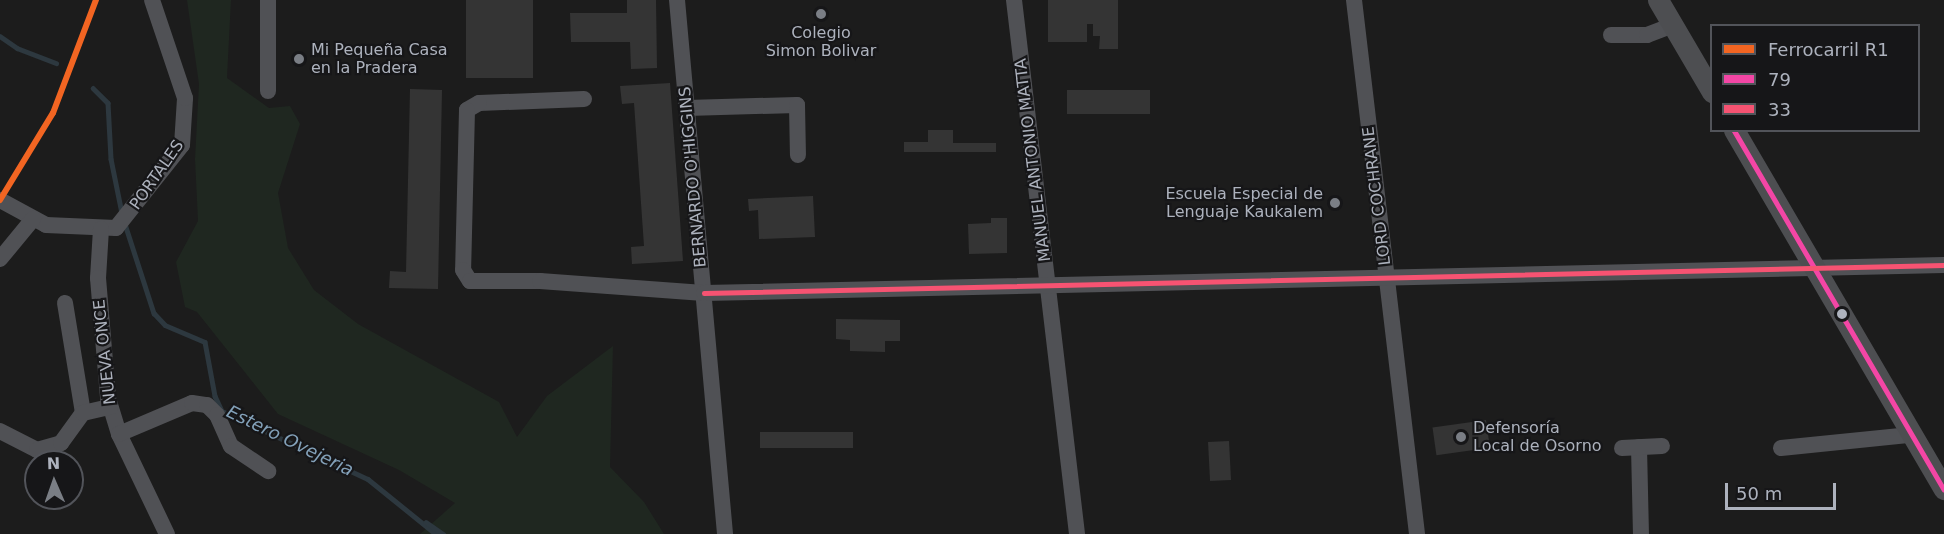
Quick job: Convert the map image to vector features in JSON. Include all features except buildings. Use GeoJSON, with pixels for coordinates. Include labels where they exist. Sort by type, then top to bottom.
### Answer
{"type":"FeatureCollection","features":[{"type":"Feature","properties":{"kind":"main road"},"geometry":{"type":"LineString","coordinates":[[1658,0],[1710,89]]}},
{"type":"Feature","properties":{"kind":"main road"},"geometry":{"type":"LineString","coordinates":[[1735,132],[1910,435],[1944,489]]}},
{"type":"Feature","properties":{"kind":"street","name":"PORTALES"},"geometry":{"type":"LineString","coordinates":[[0,200],[46,225],[101,229],[124,220],[185,138],[184,98],[152,0]]}},
{"type":"Feature","properties":{"kind":"street"},"geometry":{"type":"LineString","coordinates":[[268,0],[268,91]]}},
{"type":"Feature","properties":{"kind":"street","name":"BERNARDO O'HIGGINS"},"geometry":{"type":"LineString","coordinates":[[677,0],[725,534]]}},
{"type":"Feature","properties":{"kind":"street","name":"MANUEL ANTONIO MATTA"},"geometry":{"type":"LineString","coordinates":[[1014,0],[1077,534]]}},
{"type":"Feature","properties":{"kind":"street","name":"LORD COCHRANE"},"geometry":{"type":"LineString","coordinates":[[1354,0],[1417,534]]}},
{"type":"Feature","properties":{"kind":"street"},"geometry":{"type":"LineString","coordinates":[[1611,35],[1647,35],[1673,25]]}},
{"type":"Feature","properties":{"kind":"street"},"geometry":{"type":"LineString","coordinates":[[584,99],[479,103],[467,110],[464,274],[474,283],[540,281],[704,293],[1944,265]]}},
{"type":"Feature","properties":{"kind":"street"},"geometry":{"type":"LineString","coordinates":[[687,108],[797,105],[798,155]]}},
{"type":"Feature","properties":{"kind":"street"},"geometry":{"type":"LineString","coordinates":[[0,259],[33,219]]}},
{"type":"Feature","properties":{"kind":"street","name":"NUEVA ONCE"},"geometry":{"type":"LineString","coordinates":[[101,229],[99,300],[110,407],[119,434],[167,534]]}},
{"type":"Feature","properties":{"kind":"street"},"geometry":{"type":"LineString","coordinates":[[65,303],[83,413]]}},
{"type":"Feature","properties":{"kind":"street"},"geometry":{"type":"LineString","coordinates":[[119,434],[192,402],[207,405],[217,415],[231,446],[268,471]]}},
{"type":"Feature","properties":{"kind":"street"},"geometry":{"type":"LineString","coordinates":[[0,431],[37,450],[62,443],[83,413],[110,407]]}},
{"type":"Feature","properties":{"kind":"street"},"geometry":{"type":"LineString","coordinates":[[1781,448],[1910,435]]}},
{"type":"Feature","properties":{"kind":"street"},"geometry":{"type":"LineString","coordinates":[[1641,534],[1631,447],[1662,446]]}},
{"type":"Feature","properties":{"kind":"shaded area"},"geometry":{"type":"Polygon","coordinates":[[[187,0],[231,0],[227,78],[269,108],[290,106],[300,124],[278,193],[288,248],[314,290],[358,324],[499,402],[517,437],[547,396],[613,346],[610,467],[644,502],[664,534],[420,534],[455,503],[399,470],[278,414],[197,312],[185,307],[176,262],[198,221],[195,159],[199,84],[187,0]]]}},
{"type":"Feature","properties":{"kind":"waterway","name":"Estero Ovejeria"},"geometry":{"type":"LineString","coordinates":[[0,36],[17,48],[56,63]]}},
{"type":"Feature","properties":{"kind":"waterway","name":"Estero Ovejeria"},"geometry":{"type":"LineString","coordinates":[[93,88],[108,103],[111,159],[122,213]]}},
{"type":"Feature","properties":{"kind":"waterway","name":"Estero Ovejeria"},"geometry":{"type":"LineString","coordinates":[[125,224],[154,313],[165,325],[205,342],[215,396],[222,411],[368,479],[436,534]]}},
{"type":"Feature","properties":{"kind":"waterway","name":"Estero Ovejeria"},"geometry":{"type":"LineString","coordinates":[[426,522],[443,534]]}},
{"type":"Feature","properties":{"kind":"rail line","name":"R1"},"geometry":{"type":"LineString","coordinates":[[0,200],[53,113],[96,0]]}},
{"type":"Feature","properties":{"kind":"transit line","name":"79"},"geometry":{"type":"LineString","coordinates":[[1735,132],[1944,489]]}},
{"type":"Feature","properties":{"kind":"transit line","name":"33"},"geometry":{"type":"LineString","coordinates":[[704,293],[1944,265]]}},
{"type":"Feature","properties":{"kind":"place","name":"Colegio Simon Bolivar"},"geometry":{"type":"Point","coordinates":[821,14]}},
{"type":"Feature","properties":{"kind":"place","name":"Mi Pequeña Casa en la Pradera"},"geometry":{"type":"Point","coordinates":[299,59]}},
{"type":"Feature","properties":{"kind":"place","name":"Escuela Especial de Lenguaje Kaukalem"},"geometry":{"type":"Point","coordinates":[1335,203]}},
{"type":"Feature","properties":{"kind":"place","name":"Defensoría Local de Osorno"},"geometry":{"type":"Point","coordinates":[1461,437]}}]}
